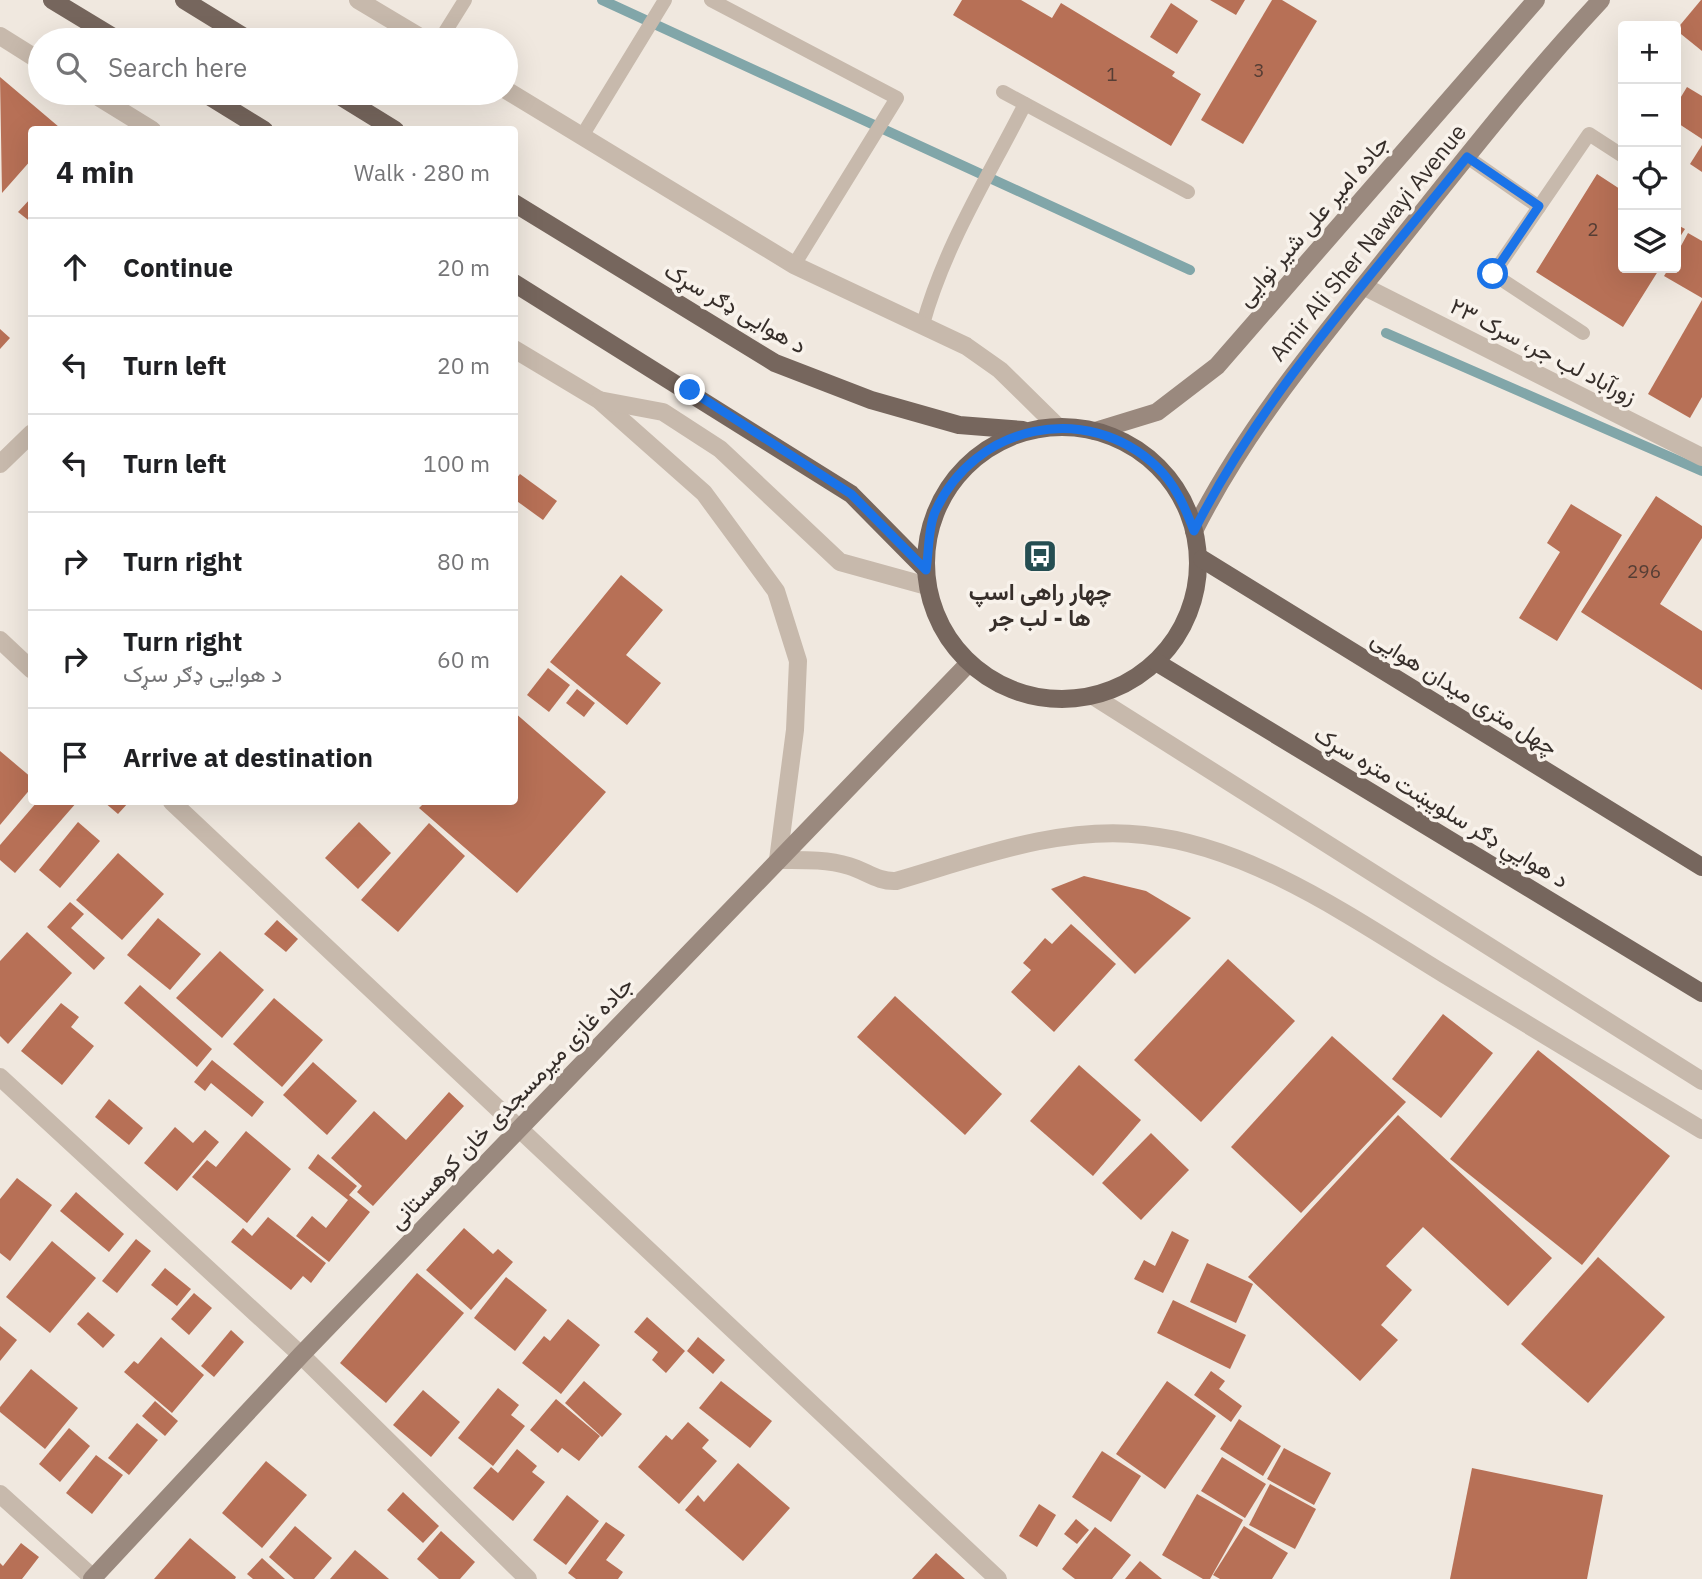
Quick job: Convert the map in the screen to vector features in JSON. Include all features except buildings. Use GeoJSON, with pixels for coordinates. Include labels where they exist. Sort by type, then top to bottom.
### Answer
{"type":"FeatureCollection","features":[{"type":"Feature","properties":{"kind":"main road"},"geometry":{"type":"LineString","coordinates":[[52,0],[98,28]]}},
{"type":"Feature","properties":{"kind":"main road"},"geometry":{"type":"LineString","coordinates":[[184,0],[230,28]]}},
{"type":"Feature","properties":{"kind":"main road","name":"جاده امیر علی شیر نوایی"},"geometry":{"type":"LineString","coordinates":[[1095,431],[1157,412],[1217,366],[1536,0]]}},
{"type":"Feature","properties":{"kind":"main road","name":"Amir Ali Sher Nawayi Avenue"},"geometry":{"type":"LineString","coordinates":[[1194,531],[1220,479],[1274,398],[1467,157],[1601,0]]}},
{"type":"Feature","properties":{"kind":"main road"},"geometry":{"type":"LineString","coordinates":[[223,105],[258,126]]}},
{"type":"Feature","properties":{"kind":"main road"},"geometry":{"type":"LineString","coordinates":[[354,105],[389,126]]}},
{"type":"Feature","properties":{"kind":"main road","name":"د هوایی ډګر سړک"},"geometry":{"type":"LineString","coordinates":[[518,205],[775,363],[872,400],[958,425],[1030,430]]}},
{"type":"Feature","properties":{"kind":"main road"},"geometry":{"type":"LineString","coordinates":[[518,286],[851,494],[927,578]]}},
{"type":"Feature","properties":{"kind":"main road"},"geometry":{"type":"LineString","coordinates":[[1058,427],[1095,431],[1129,445],[1158,467],[1180,497],[1202,559],[1192,601],[1179,634],[1156,662],[1127,683],[1093,696],[1049,699],[1006,688],[969,663],[942,628],[927,578],[934,514],[953,481],[979,454],[1003,440],[1030,430],[1058,427]]}},
{"type":"Feature","properties":{"kind":"main road","name":"چهل متری میدان هوایی"},"geometry":{"type":"LineString","coordinates":[[1202,559],[1702,867]]}},
{"type":"Feature","properties":{"kind":"main road","name":"د هوايي ډګر سلویښت متره سړک"},"geometry":{"type":"LineString","coordinates":[[1156,662],[1702,993]]}},
{"type":"Feature","properties":{"kind":"main road","name":"جاده غازی میرمسجدی خان کوهستانی"},"geometry":{"type":"LineString","coordinates":[[92,1578],[301,1354],[969,663]]}},
{"type":"Feature","properties":{"kind":"street"},"geometry":{"type":"LineString","coordinates":[[358,0],[405,28]]}},
{"type":"Feature","properties":{"kind":"street"},"geometry":{"type":"LineString","coordinates":[[0,36],[28,54]]}},
{"type":"Feature","properties":{"kind":"street"},"geometry":{"type":"LineString","coordinates":[[518,97],[794,265],[966,346],[1000,370],[1058,427]]}},
{"type":"Feature","properties":{"kind":"street"},"geometry":{"type":"LineString","coordinates":[[111,105],[146,126]]}},
{"type":"Feature","properties":{"kind":"street","name":"زورآباد لب جر، سرک ۲۳"},"geometry":{"type":"LineString","coordinates":[[1363,286],[1702,457]]}},
{"type":"Feature","properties":{"kind":"street"},"geometry":{"type":"LineString","coordinates":[[518,351],[599,400],[704,493],[776,591],[798,661],[795,730],[778,860],[828,860],[853,866],[884,881],[1081,835],[1143,834],[1207,846],[1323,901],[1702,1130]]}},
{"type":"Feature","properties":{"kind":"street"},"geometry":{"type":"LineString","coordinates":[[599,400],[663,412],[720,449],[839,562],[927,578]]}},
{"type":"Feature","properties":{"kind":"street"},"geometry":{"type":"LineString","coordinates":[[0,464],[28,437]]}},
{"type":"Feature","properties":{"kind":"street"},"geometry":{"type":"LineString","coordinates":[[0,640],[28,666]]}},
{"type":"Feature","properties":{"kind":"street"},"geometry":{"type":"LineString","coordinates":[[1093,696],[1702,1081]]}},
{"type":"Feature","properties":{"kind":"street"},"geometry":{"type":"LineString","coordinates":[[175,805],[998,1579]]}},
{"type":"Feature","properties":{"kind":"street"},"geometry":{"type":"LineString","coordinates":[[0,1077],[301,1354],[528,1579]]}},
{"type":"Feature","properties":{"kind":"street"},"geometry":{"type":"LineString","coordinates":[[0,1494],[92,1578]]}},
{"type":"Feature","properties":{"kind":"lane"},"geometry":{"type":"LineString","coordinates":[[448,28],[465,0]]}},
{"type":"Feature","properties":{"kind":"lane"},"geometry":{"type":"LineString","coordinates":[[711,0],[897,98],[794,265]]}},
{"type":"Feature","properties":{"kind":"lane"},"geometry":{"type":"LineString","coordinates":[[582,136],[663,5]]}},
{"type":"Feature","properties":{"kind":"lane"},"geometry":{"type":"LineString","coordinates":[[1003,92],[1188,192]]}},
{"type":"Feature","properties":{"kind":"lane"},"geometry":{"type":"LineString","coordinates":[[923,324],[934,285],[971,204],[1025,104]]}},
{"type":"Feature","properties":{"kind":"lane"},"geometry":{"type":"LineString","coordinates":[[1583,333],[1493,274],[1589,134],[1618,153]]}},
{"type":"Feature","properties":{"kind":"lane"},"geometry":{"type":"LineString","coordinates":[[1467,157],[1539,206]]}},
{"type":"Feature","properties":{"kind":"waterway"},"geometry":{"type":"LineString","coordinates":[[602,0],[1190,270]]}},
{"type":"Feature","properties":{"kind":"waterway"},"geometry":{"type":"LineString","coordinates":[[1386,333],[1702,471]]}},
{"type":"Feature","properties":{"kind":"place","name":"چهار راهی اسپ ها - لب جر"},"geometry":{"type":"Point","coordinates":[1040,556]}},
{"type":"Feature","properties":{"kind":"route"},"geometry":{"type":"LineString","coordinates":[[690,390],[851,494],[926,570],[934,514],[953,481],[979,454],[1003,440],[1030,430],[1058,427],[1086,429],[1129,445],[1158,467],[1180,497],[1194,531],[1220,479],[1274,398],[1312,347],[1467,157],[1539,206],[1493,274]]}}]}
